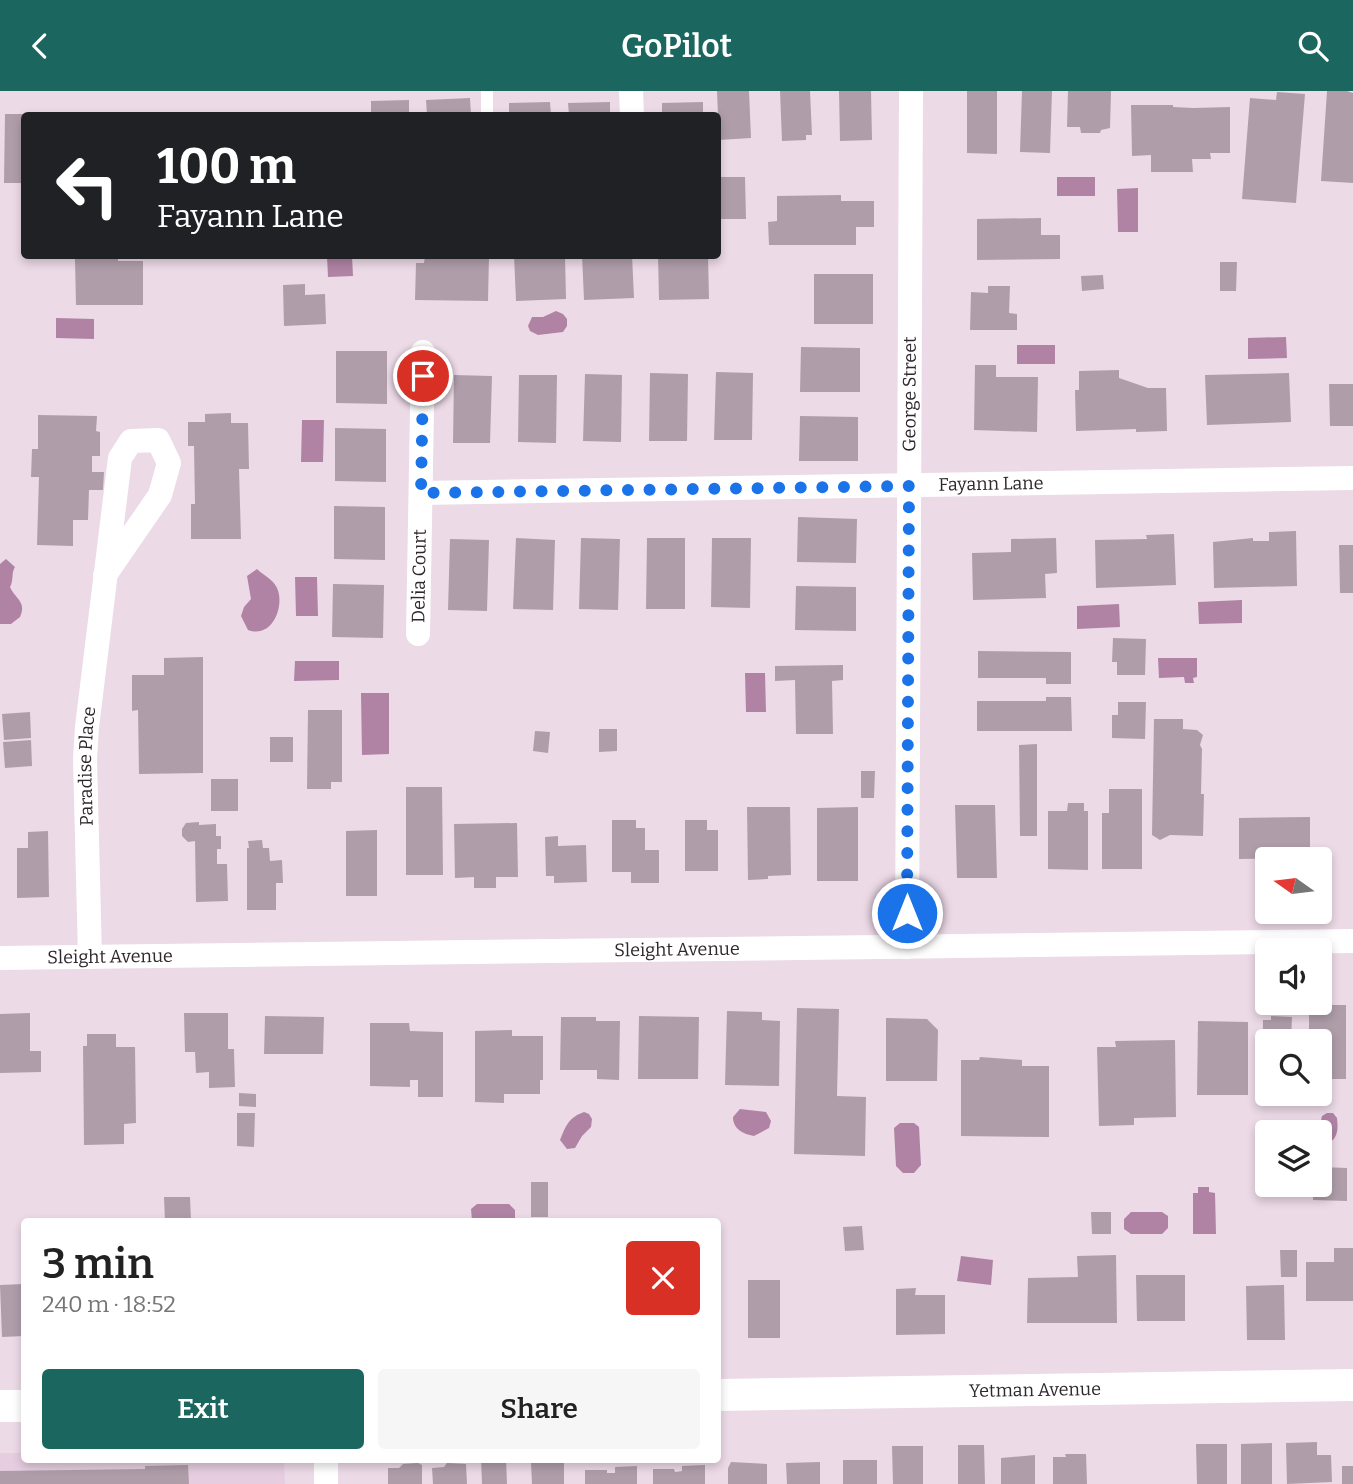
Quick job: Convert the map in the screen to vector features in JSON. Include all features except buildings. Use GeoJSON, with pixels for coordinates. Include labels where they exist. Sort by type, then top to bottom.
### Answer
{"type":"FeatureCollection","features":[{"type":"Feature","properties":{"kind":"street"},"geometry":{"type":"LineString","coordinates":[[631,91],[632,112]]}},
{"type":"Feature","properties":{"kind":"street","name":"George Street"},"geometry":{"type":"LineString","coordinates":[[907,947],[911,91]]}},
{"type":"Feature","properties":{"kind":"street","name":"Delia Court"},"geometry":{"type":"LineString","coordinates":[[418,633],[423,352]]}},
{"type":"Feature","properties":{"kind":"street","name":"Paradise Place"},"geometry":{"type":"LineString","coordinates":[[90,957],[87,727],[120,458],[131,441],[158,440],[169,463],[160,495],[106,575]]}},
{"type":"Feature","properties":{"kind":"street","name":"Fayann Lane"},"geometry":{"type":"LineString","coordinates":[[421,493],[1353,478]]}},
{"type":"Feature","properties":{"kind":"street","name":"Sleight Avenue"},"geometry":{"type":"LineString","coordinates":[[0,958],[1353,941]]}},
{"type":"Feature","properties":{"kind":"street","name":"Yetman Avenue"},"geometry":{"type":"LineString","coordinates":[[721,1395],[1353,1385]]}},
{"type":"Feature","properties":{"kind":"street"},"geometry":{"type":"LineString","coordinates":[[0,1406],[21,1406]]}},
{"type":"Feature","properties":{"kind":"street"},"geometry":{"type":"LineString","coordinates":[[326,1463],[326,1484]]}},
{"type":"Feature","properties":{"kind":"lane"},"geometry":{"type":"LineString","coordinates":[[486,91],[487,112]]}},
{"type":"Feature","properties":{"kind":"shaded area"},"geometry":{"type":"Polygon","coordinates":[[[1057,177],[1095,177],[1095,196],[1057,196],[1057,177]]]}},
{"type":"Feature","properties":{"kind":"shaded area"},"geometry":{"type":"Polygon","coordinates":[[[1138,188],[1138,232],[1118,232],[1117,189],[1138,188]]]}},
{"type":"Feature","properties":{"kind":"shaded area"},"geometry":{"type":"Polygon","coordinates":[[[327,259],[352,259],[353,276],[328,277],[327,259]]]}},
{"type":"Feature","properties":{"kind":"shaded area"},"geometry":{"type":"Polygon","coordinates":[[[556,311],[567,319],[563,332],[538,335],[530,331],[528,326],[532,317],[543,317],[556,311]]]}},
{"type":"Feature","properties":{"kind":"shaded area"},"geometry":{"type":"Polygon","coordinates":[[[56,318],[94,319],[94,339],[56,338],[56,318]]]}},
{"type":"Feature","properties":{"kind":"shaded area"},"geometry":{"type":"Polygon","coordinates":[[[1286,337],[1287,358],[1248,359],[1248,338],[1286,337]]]}},
{"type":"Feature","properties":{"kind":"shaded area"},"geometry":{"type":"Polygon","coordinates":[[[1017,345],[1055,345],[1055,364],[1017,364],[1017,345]]]}},
{"type":"Feature","properties":{"kind":"shaded area"},"geometry":{"type":"Polygon","coordinates":[[[302,420],[324,420],[323,462],[301,462],[302,420]]]}},
{"type":"Feature","properties":{"kind":"shaded area"},"geometry":{"type":"Polygon","coordinates":[[[6,559],[15,567],[10,587],[21,604],[22,612],[11,624],[0,624],[0,564],[6,559]]]}},
{"type":"Feature","properties":{"kind":"shaded area"},"geometry":{"type":"Polygon","coordinates":[[[257,569],[277,588],[279,603],[275,619],[264,630],[257,631],[248,630],[241,616],[251,599],[247,576],[257,569]]]}},
{"type":"Feature","properties":{"kind":"shaded area"},"geometry":{"type":"Polygon","coordinates":[[[295,577],[317,577],[318,616],[296,616],[295,577]]]}},
{"type":"Feature","properties":{"kind":"shaded area"},"geometry":{"type":"Polygon","coordinates":[[[1242,600],[1242,623],[1199,624],[1198,602],[1242,600]]]}},
{"type":"Feature","properties":{"kind":"shaded area"},"geometry":{"type":"Polygon","coordinates":[[[1119,604],[1120,627],[1077,629],[1077,606],[1119,604]]]}},
{"type":"Feature","properties":{"kind":"shaded area"},"geometry":{"type":"Polygon","coordinates":[[[1158,658],[1197,658],[1197,677],[1193,678],[1194,683],[1185,683],[1184,677],[1159,678],[1158,658]]]}},
{"type":"Feature","properties":{"kind":"shaded area"},"geometry":{"type":"Polygon","coordinates":[[[295,661],[339,661],[339,680],[294,681],[295,661]]]}},
{"type":"Feature","properties":{"kind":"shaded area"},"geometry":{"type":"Polygon","coordinates":[[[745,673],[765,673],[766,712],[746,712],[745,673]]]}},
{"type":"Feature","properties":{"kind":"shaded area"},"geometry":{"type":"Polygon","coordinates":[[[361,693],[389,693],[389,754],[362,755],[361,693]]]}},
{"type":"Feature","properties":{"kind":"shaded area"},"geometry":{"type":"Polygon","coordinates":[[[740,1109],[766,1112],[771,1121],[769,1128],[754,1136],[739,1130],[733,1117],[740,1109]]]}},
{"type":"Feature","properties":{"kind":"shaded area"},"geometry":{"type":"Polygon","coordinates":[[[584,1112],[592,1119],[591,1127],[575,1148],[567,1149],[560,1140],[564,1131],[571,1120],[584,1112]]]}},
{"type":"Feature","properties":{"kind":"shaded area"},"geometry":{"type":"Polygon","coordinates":[[[1333,1113],[1337,1118],[1337,1133],[1332,1141],[1332,1120],[1321,1120],[1322,1116],[1333,1113]]]}},
{"type":"Feature","properties":{"kind":"shaded area"},"geometry":{"type":"Polygon","coordinates":[[[900,1123],[914,1123],[919,1127],[921,1165],[914,1173],[903,1173],[896,1166],[894,1128],[900,1123]]]}},
{"type":"Feature","properties":{"kind":"shaded area"},"geometry":{"type":"Polygon","coordinates":[[[1198,1187],[1209,1187],[1209,1192],[1215,1193],[1216,1234],[1193,1234],[1193,1193],[1198,1193],[1198,1187]]]}},
{"type":"Feature","properties":{"kind":"shaded area"},"geometry":{"type":"Polygon","coordinates":[[[477,1204],[509,1204],[515,1210],[515,1218],[472,1218],[471,1209],[477,1204]]]}},
{"type":"Feature","properties":{"kind":"shaded area"},"geometry":{"type":"Polygon","coordinates":[[[1131,1212],[1162,1212],[1168,1216],[1168,1228],[1162,1234],[1131,1234],[1124,1229],[1124,1219],[1131,1212]]]}},
{"type":"Feature","properties":{"kind":"shaded area"},"geometry":{"type":"Polygon","coordinates":[[[961,1256],[993,1260],[991,1285],[957,1281],[961,1256]]]}},
{"type":"Feature","properties":{"kind":"shaded area"},"geometry":{"type":"Polygon","coordinates":[[[0,1453],[21,1453],[21,1463],[284,1463],[285,1484],[0,1484],[0,1453]]]}},
{"type":"Feature","properties":{"kind":"route"},"geometry":{"type":"LineString","coordinates":[[423,376],[421,493],[909,486],[907,913]]}}]}
